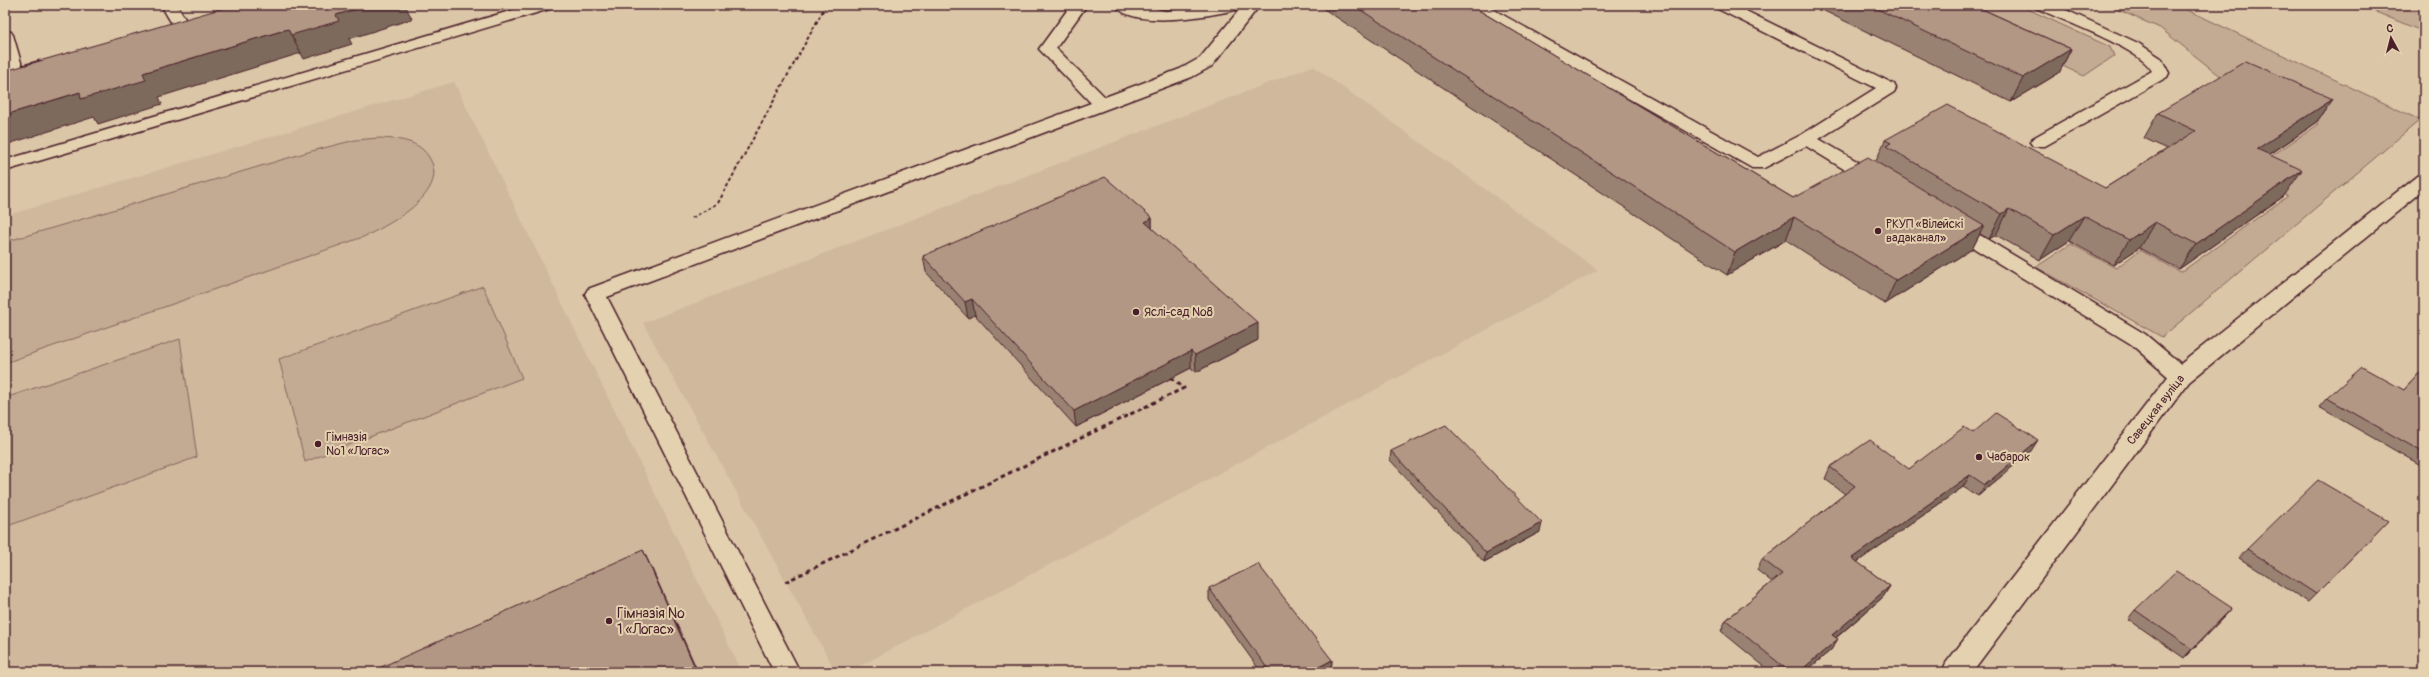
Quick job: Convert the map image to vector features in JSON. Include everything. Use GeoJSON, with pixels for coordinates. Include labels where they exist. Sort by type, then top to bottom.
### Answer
{"type":"FeatureCollection","features":[{"type":"Feature","properties":{"kind":"street","name":"Савецкая вуліца"},"geometry":{"type":"LineString","coordinates":[[1956,672],[2181,376],[2424,180]]}},
{"type":"Feature","properties":{"kind":"lane"},"geometry":{"type":"LineString","coordinates":[[169,5],[181,26]]}},
{"type":"Feature","properties":{"kind":"lane"},"geometry":{"type":"LineString","coordinates":[[5,166],[547,5]]}},
{"type":"Feature","properties":{"kind":"lane"},"geometry":{"type":"LineString","coordinates":[[1079,5],[1047,49],[1101,103]]}},
{"type":"Feature","properties":{"kind":"lane"},"geometry":{"type":"LineString","coordinates":[[1123,5],[1138,13],[1168,16],[1239,5]]}},
{"type":"Feature","properties":{"kind":"lane"},"geometry":{"type":"LineString","coordinates":[[787,672],[595,294],[1186,72],[1206,62],[1252,5]]}},
{"type":"Feature","properties":{"kind":"lane"},"geometry":{"type":"LineString","coordinates":[[1474,5],[1758,164],[1807,139],[1888,88],[1722,5]]}},
{"type":"Feature","properties":{"kind":"lane"},"geometry":{"type":"LineString","coordinates":[[2039,142],[2162,72],[2155,61],[2132,46],[2042,5]]}},
{"type":"Feature","properties":{"kind":"lane"},"geometry":{"type":"LineString","coordinates":[[5,36],[16,73],[54,62]]}},
{"type":"Feature","properties":{"kind":"lane"},"geometry":{"type":"LineString","coordinates":[[1807,139],[1895,192]]}},
{"type":"Feature","properties":{"kind":"lane"},"geometry":{"type":"LineString","coordinates":[[1935,216],[2138,339],[2181,376]]}},
{"type":"Feature","properties":{"kind":"path"},"geometry":{"type":"LineString","coordinates":[[691,218],[718,203],[826,5]]}},
{"type":"Feature","properties":{"kind":"path"},"geometry":{"type":"LineString","coordinates":[[750,599],[1184,388],[1166,373]]}},
{"type":"Feature","properties":{"kind":"shaded area"},"geometry":{"type":"Polygon","coordinates":[[[1932,5],[2019,5],[2110,47],[2114,56],[2084,76],[1932,5]]]}},
{"type":"Feature","properties":{"kind":"shaded area"},"geometry":{"type":"Polygon","coordinates":[[[2107,5],[2177,5],[2420,120],[2162,337],[2036,267],[2071,244],[2116,268],[2140,250],[2181,272],[2288,196],[2244,174],[2319,124],[2228,82],[2160,28],[2107,5]]]}},
{"type":"Feature","properties":{"kind":"shaded area"},"geometry":{"type":"Polygon","coordinates":[[[2359,5],[2424,5],[2424,32],[2359,5]]]}},
{"type":"Feature","properties":{"kind":"shaded area"},"geometry":{"type":"Polygon","coordinates":[[[1313,66],[1598,270],[849,672],[836,672],[643,323],[1313,66]]]}},
{"type":"Feature","properties":{"kind":"shaded area","name":"Гімназія №1 «Логас»"},"geometry":{"type":"Polygon","coordinates":[[[454,82],[742,672],[5,672],[5,216],[454,82]]]}},
{"type":"Feature","properties":{"kind":"shaded area"},"geometry":{"type":"Polygon","coordinates":[[[379,138],[401,140],[415,144],[426,153],[430,159],[434,172],[431,184],[424,196],[413,207],[387,225],[363,237],[5,363],[5,242],[308,152],[355,140],[379,138]]]}},
{"type":"Feature","properties":{"kind":"shaded area"},"geometry":{"type":"Polygon","coordinates":[[[483,286],[522,378],[305,462],[279,359],[483,286]]]}},
{"type":"Feature","properties":{"kind":"shaded area"},"geometry":{"type":"Polygon","coordinates":[[[180,339],[197,457],[5,527],[5,398],[180,339]]]}},
{"type":"Feature","properties":{"kind":"building"},"geometry":{"type":"Polygon","coordinates":[[[234,5],[370,5],[336,15],[339,21],[291,35],[288,29],[143,73],[146,80],[81,99],[80,92],[5,115],[5,71],[234,5]]]}},
{"type":"Feature","properties":{"kind":"building"},"geometry":{"type":"Polygon","coordinates":[[[1353,5],[1470,5],[1793,198],[1868,157],[1984,226],[1896,280],[1794,217],[1735,252],[1353,5]]]}},
{"type":"Feature","properties":{"kind":"building"},"geometry":{"type":"Polygon","coordinates":[[[1869,5],[1973,5],[2071,49],[2023,78],[1869,5]]]}},
{"type":"Feature","properties":{"kind":"building"},"geometry":{"type":"Polygon","coordinates":[[[2246,61],[2333,99],[2257,149],[2302,170],[2196,244],[2155,222],[2129,240],[2084,216],[2054,235],[2009,209],[2002,214],[1886,146],[1891,143],[1885,140],[1948,105],[2105,188],[2196,131],[2158,113],[2246,61]]]}},
{"type":"Feature","properties":{"kind":"building","name":"Яслі-сад №8"},"geometry":{"type":"Polygon","coordinates":[[[1105,177],[1152,218],[1145,222],[1258,323],[1195,355],[1191,351],[1074,411],[972,299],[965,302],[923,256],[1105,177]]]}},
{"type":"Feature","properties":{"kind":"building"},"geometry":{"type":"Polygon","coordinates":[[[2362,367],[2404,390],[2424,368],[2424,453],[2327,398],[2362,367]]]}},
{"type":"Feature","properties":{"kind":"building"},"geometry":{"type":"Polygon","coordinates":[[[1996,413],[2038,440],[1985,485],[1970,475],[1852,558],[1890,586],[1832,635],[1838,639],[1799,672],[1790,672],[1726,620],[1782,574],[1762,559],[1855,486],[1830,467],[1870,440],[1909,469],[1964,427],[1973,433],[1996,413]]]}},
{"type":"Feature","properties":{"kind":"building"},"geometry":{"type":"Polygon","coordinates":[[[1446,425],[1542,523],[1486,553],[1391,451],[1446,425]]]}},
{"type":"Feature","properties":{"kind":"building"},"geometry":{"type":"Polygon","coordinates":[[[2318,480],[2388,521],[2316,594],[2247,549],[2318,480]]]}},
{"type":"Feature","properties":{"kind":"building","name":"Гімназія № 1 «Логас»"},"geometry":{"type":"Polygon","coordinates":[[[643,550],[697,672],[370,672],[643,550]]]}},
{"type":"Feature","properties":{"kind":"building"},"geometry":{"type":"Polygon","coordinates":[[[1258,564],[1332,660],[1319,667],[1323,672],[1270,672],[1209,588],[1258,564]]]}},
{"type":"Feature","properties":{"kind":"building"},"geometry":{"type":"Polygon","coordinates":[[[2176,571],[2232,608],[2192,649],[2135,610],[2176,571]]]}},
{"type":"Feature","properties":{"kind":"place","name":"РКУП «Вілейскі вадаканал»"},"geometry":{"type":"Point","coordinates":[1878,231]}},
{"type":"Feature","properties":{"kind":"place","name":"Яслі-сад №8"},"geometry":{"type":"Point","coordinates":[1136,312]}},
{"type":"Feature","properties":{"kind":"place","name":"Гімназія №1 «Логас»"},"geometry":{"type":"Point","coordinates":[318,444]}},
{"type":"Feature","properties":{"kind":"place","name":"Чабарок"},"geometry":{"type":"Point","coordinates":[1979,457]}},
{"type":"Feature","properties":{"kind":"place","name":"Гімназія № 1 «Логас»"},"geometry":{"type":"Point","coordinates":[609,621]}}]}
